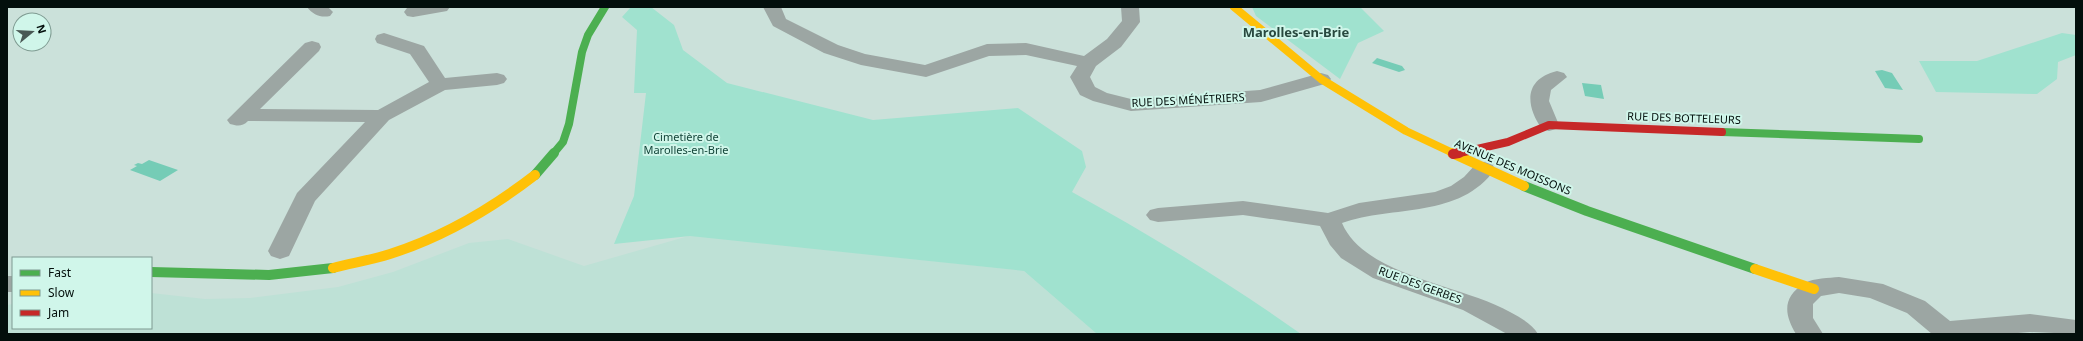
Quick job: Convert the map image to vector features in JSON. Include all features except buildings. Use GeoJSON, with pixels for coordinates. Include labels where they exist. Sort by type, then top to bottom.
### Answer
{"type":"FeatureCollection","features":[{"type":"Feature","properties":{"kind":"street"},"geometry":{"type":"LineString","coordinates":[[413,12],[441,7]]}},
{"type":"Feature","properties":{"kind":"street"},"geometry":{"type":"LineString","coordinates":[[152,272],[164,271],[269,275],[327,269],[390,254],[442,233],[505,199],[535,175],[563,142],[569,124],[582,52],[588,35],[605,7]]}},
{"type":"Feature","properties":{"kind":"street"},"geometry":{"type":"LineString","coordinates":[[772,7],[780,22],[831,49],[861,59],[926,71],[987,50],[1026,49],[1088,63],[1114,43],[1131,22],[1130,7]]}},
{"type":"Feature","properties":{"kind":"street","name":"AVENUE DES MOISSONS"},"geometry":{"type":"LineString","coordinates":[[1234,7],[1321,79],[1406,131],[1453,154],[1484,169],[1588,211],[1814,289]]}},
{"type":"Feature","properties":{"kind":"street"},"geometry":{"type":"LineString","coordinates":[[384,39],[417,50],[440,84]]}},
{"type":"Feature","properties":{"kind":"street"},"geometry":{"type":"LineString","coordinates":[[312,47],[238,119],[382,116]]}},
{"type":"Feature","properties":{"kind":"street","name":"RUE DES MÉNÉTRIERS"},"geometry":{"type":"LineString","coordinates":[[1088,63],[1080,77],[1087,91],[1100,97],[1131,105],[1261,96],[1321,79]]}},
{"type":"Feature","properties":{"kind":"street"},"geometry":{"type":"LineString","coordinates":[[1549,125],[1539,100],[1542,88],[1557,77]]}},
{"type":"Feature","properties":{"kind":"street"},"geometry":{"type":"LineString","coordinates":[[280,251],[305,198],[382,116],[440,84],[497,79]]}},
{"type":"Feature","properties":{"kind":"street","name":"RUE DES BOTTELEURS"},"geometry":{"type":"LineString","coordinates":[[1453,154],[1508,142],[1549,125],[1919,138]]}},
{"type":"Feature","properties":{"kind":"street"},"geometry":{"type":"LineString","coordinates":[[1158,215],[1242,208],[1330,220],[1358,210],[1411,204],[1445,196],[1464,188],[1476,180],[1484,169]]}},
{"type":"Feature","properties":{"kind":"street","name":"RUE DES GERBES"},"geometry":{"type":"LineString","coordinates":[[1330,220],[1338,240],[1358,259],[1381,272],[1472,304],[1508,321],[1524,334]]}},
{"type":"Feature","properties":{"kind":"street"},"geometry":{"type":"LineString","coordinates":[[1810,334],[1800,319],[1800,301],[1814,289],[1839,284],[1874,290],[1916,307],[1948,332],[2030,323],[2076,329]]}},
{"type":"Feature","properties":{"kind":"shaded area"},"geometry":{"type":"Polygon","coordinates":[[[1377,58],[1402,66],[1405,70],[1399,72],[1372,63],[1377,58]]]}},
{"type":"Feature","properties":{"kind":"shaded area"},"geometry":{"type":"Polygon","coordinates":[[[1882,70],[1892,73],[1903,90],[1885,88],[1875,71],[1882,70]]]}},
{"type":"Feature","properties":{"kind":"shaded area"},"geometry":{"type":"Polygon","coordinates":[[[1582,83],[1601,85],[1604,99],[1585,96],[1582,83]]]}},
{"type":"Feature","properties":{"kind":"shaded area"},"geometry":{"type":"Polygon","coordinates":[[[149,160],[178,170],[160,181],[130,170],[137,166],[134,165],[138,163],[142,164],[149,160]]]}},
{"type":"Feature","properties":{"kind":"shaded area"},"geometry":{"type":"Polygon","coordinates":[[[692,235],[1024,271],[1097,334],[7,334],[7,305],[12,304],[12,329],[152,329],[152,293],[205,299],[250,298],[338,287],[393,272],[469,243],[508,239],[584,266],[692,235]]]}},
{"type":"Feature","properties":{"kind":"green space","name":"Cimetière de Marolles-en-Brie"},"geometry":{"type":"Polygon","coordinates":[[[631,7],[651,7],[674,25],[683,50],[727,83],[873,120],[1018,108],[1082,151],[1086,167],[1072,192],[1131,225],[1188,260],[1301,334],[1097,334],[1024,271],[690,236],[614,244],[634,196],[646,93],[634,93],[637,30],[622,17],[631,7]]]}},
{"type":"Feature","properties":{"kind":"green space"},"geometry":{"type":"Polygon","coordinates":[[[1252,7],[1360,7],[1384,31],[1358,43],[1340,79],[1256,16],[1252,7]]]}},
{"type":"Feature","properties":{"kind":"green space"},"geometry":{"type":"Polygon","coordinates":[[[2062,33],[2076,35],[2076,55],[2058,62],[2057,79],[2037,94],[1936,92],[1919,61],[1977,61],[2062,33]]]}},
{"type":"Feature","properties":{"kind":"traffic: fast"},"geometry":{"type":"LineString","coordinates":[[535,175],[563,142],[569,124],[582,52],[588,35],[605,7]]}},
{"type":"Feature","properties":{"kind":"traffic: fast"},"geometry":{"type":"LineString","coordinates":[[1722,132],[1919,139]]}},
{"type":"Feature","properties":{"kind":"traffic: fast"},"geometry":{"type":"LineString","coordinates":[[1524,186],[1587,211],[1755,269]]}},
{"type":"Feature","properties":{"kind":"traffic: fast"},"geometry":{"type":"LineString","coordinates":[[152,272],[269,275],[333,268]]}},
{"type":"Feature","properties":{"kind":"traffic: slow"},"geometry":{"type":"LineString","coordinates":[[1234,7],[1321,79],[1406,131],[1524,186]]}},
{"type":"Feature","properties":{"kind":"traffic: slow"},"geometry":{"type":"LineString","coordinates":[[333,268],[383,256],[429,239],[466,221],[502,199],[535,175]]}},
{"type":"Feature","properties":{"kind":"traffic: slow"},"geometry":{"type":"LineString","coordinates":[[1755,269],[1814,289]]}},
{"type":"Feature","properties":{"kind":"traffic: jam"},"geometry":{"type":"LineString","coordinates":[[1453,154],[1508,142],[1549,125],[1722,132]]}},
{"type":"Feature","properties":{"kind":"district","name":"Marolles-en-Brie"},"geometry":{"type":"Point","coordinates":[1296,32]}}]}
